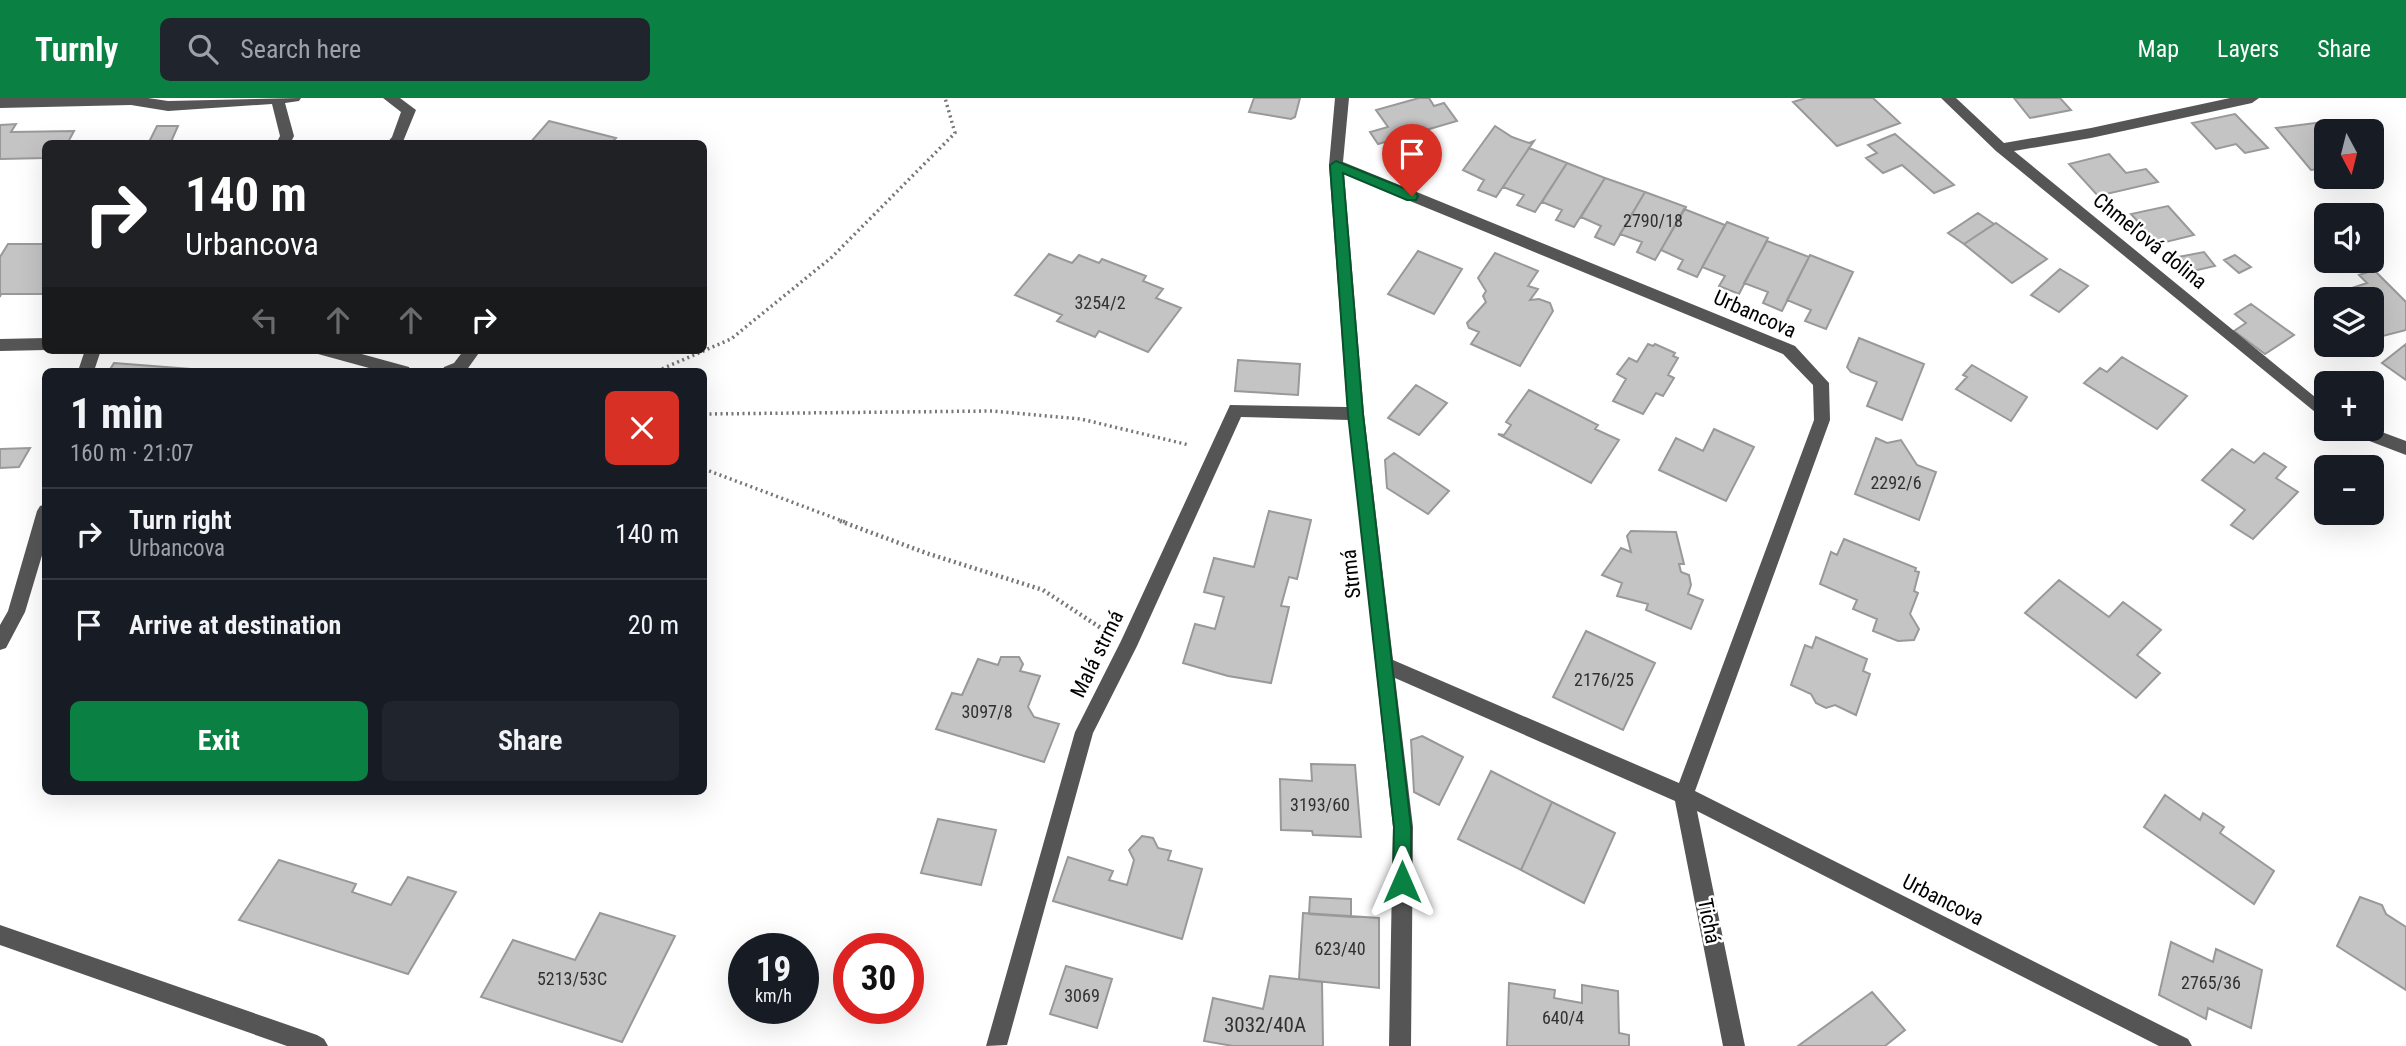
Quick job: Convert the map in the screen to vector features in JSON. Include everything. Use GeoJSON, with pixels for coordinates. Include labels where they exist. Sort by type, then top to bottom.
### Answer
{"type":"FeatureCollection","features":[{"type":"Feature","properties":{"kind":"street"},"geometry":{"type":"LineString","coordinates":[[390,98],[409,110],[397,140]]}},
{"type":"Feature","properties":{"kind":"street","name":"Strmá"},"geometry":{"type":"LineString","coordinates":[[1342,98],[1336,165],[1356,414],[1403,827],[1400,1046]]}},
{"type":"Feature","properties":{"kind":"street","name":"Chmeľová dolina"},"geometry":{"type":"LineString","coordinates":[[1948,98],[2001,148],[2314,405]]}},
{"type":"Feature","properties":{"kind":"street"},"geometry":{"type":"LineString","coordinates":[[2001,148],[2091,133],[2252,98]]}},
{"type":"Feature","properties":{"kind":"street"},"geometry":{"type":"LineString","coordinates":[[0,103],[131,100],[168,106],[283,99],[287,136],[285,140]]}},
{"type":"Feature","properties":{"kind":"street","name":"Urbancova"},"geometry":{"type":"LineString","coordinates":[[1336,165],[1788,350],[1821,383],[1822,420],[1684,795]]}},
{"type":"Feature","properties":{"kind":"street"},"geometry":{"type":"LineString","coordinates":[[0,345],[42,344]]}},
{"type":"Feature","properties":{"kind":"street"},"geometry":{"type":"LineString","coordinates":[[339,354],[392,368]]}},
{"type":"Feature","properties":{"kind":"street"},"geometry":{"type":"LineString","coordinates":[[458,368],[470,354]]}},
{"type":"Feature","properties":{"kind":"street","name":"Malá strmá"},"geometry":{"type":"LineString","coordinates":[[996,1045],[1084,732],[1128,646],[1236,410],[1356,414]]}},
{"type":"Feature","properties":{"kind":"street"},"geometry":{"type":"LineString","coordinates":[[2384,439],[2406,448]]}},
{"type":"Feature","properties":{"kind":"street"},"geometry":{"type":"LineString","coordinates":[[0,642],[16,612],[42,524]]}},
{"type":"Feature","properties":{"kind":"street","name":"Urbancova"},"geometry":{"type":"LineString","coordinates":[[1384,665],[1684,795],[2181,1046]]}},
{"type":"Feature","properties":{"kind":"street","name":"Tichá"},"geometry":{"type":"LineString","coordinates":[[1684,795],[1734,1046]]}},
{"type":"Feature","properties":{"kind":"street"},"geometry":{"type":"LineString","coordinates":[[0,935],[317,1046]]}},
{"type":"Feature","properties":{"kind":"path"},"geometry":{"type":"LineString","coordinates":[[707,349],[731,339],[832,257],[955,133],[946,98]]}},
{"type":"Feature","properties":{"kind":"path"},"geometry":{"type":"LineString","coordinates":[[664,368],[696,354]]}},
{"type":"Feature","properties":{"kind":"path"},"geometry":{"type":"LineString","coordinates":[[707,415],[993,411],[1081,419],[1217,451]]}},
{"type":"Feature","properties":{"kind":"path"},"geometry":{"type":"LineString","coordinates":[[707,470],[926,552],[1043,590],[1128,646]]}},
{"type":"Feature","properties":{"kind":"building"},"geometry":{"type":"Polygon","coordinates":[[[1254,98],[1300,98],[1295,117],[1291,119],[1249,112],[1254,98]]]}},
{"type":"Feature","properties":{"kind":"building"},"geometry":{"type":"Polygon","coordinates":[[[1419,98],[1429,98],[1434,106],[1444,103],[1457,121],[1378,144],[1370,132],[1388,127],[1376,110],[1419,98]]]}},
{"type":"Feature","properties":{"kind":"building"},"geometry":{"type":"Polygon","coordinates":[[[1806,98],[1873,98],[1900,123],[1837,146],[1793,102],[1806,98]]]}},
{"type":"Feature","properties":{"kind":"building"},"geometry":{"type":"Polygon","coordinates":[[[2014,98],[2060,98],[2071,110],[2030,118],[2014,98]]]}},
{"type":"Feature","properties":{"kind":"building"},"geometry":{"type":"Polygon","coordinates":[[[2235,114],[2268,148],[2245,153],[2236,144],[2216,149],[2192,123],[2235,114]]]}},
{"type":"Feature","properties":{"kind":"building"},"geometry":{"type":"Polygon","coordinates":[[[549,121],[616,138],[614,140],[532,140],[549,121]]]}},
{"type":"Feature","properties":{"kind":"building"},"geometry":{"type":"Polygon","coordinates":[[[2314,123],[2314,170],[2311,170],[2276,128],[2314,123]]]}},
{"type":"Feature","properties":{"kind":"building"},"geometry":{"type":"Polygon","coordinates":[[[16,124],[11,132],[74,131],[69,140],[42,140],[42,158],[0,159],[0,125],[16,124]]]}},
{"type":"Feature","properties":{"kind":"building"},"geometry":{"type":"Polygon","coordinates":[[[157,126],[178,126],[172,140],[150,140],[157,126]]]}},
{"type":"Feature","properties":{"kind":"building"},"geometry":{"type":"Polygon","coordinates":[[[1495,126],[1512,137],[1529,143],[1534,141],[1496,197],[1478,190],[1484,180],[1463,170],[1495,126]]]}},
{"type":"Feature","properties":{"kind":"building"},"geometry":{"type":"Polygon","coordinates":[[[1895,134],[1954,185],[1934,193],[1902,165],[1883,173],[1866,158],[1877,153],[1868,145],[1895,134]]]}},
{"type":"Feature","properties":{"kind":"building"},"geometry":{"type":"Polygon","coordinates":[[[1529,148],[1567,163],[1535,212],[1517,205],[1524,195],[1503,187],[1529,148]]]}},
{"type":"Feature","properties":{"kind":"building"},"geometry":{"type":"Polygon","coordinates":[[[2109,154],[2126,173],[2146,169],[2158,182],[2098,196],[2069,164],[2109,154]]]}},
{"type":"Feature","properties":{"kind":"building"},"geometry":{"type":"Polygon","coordinates":[[[1567,163],[1605,178],[1574,227],[1556,220],[1562,210],[1542,202],[1567,163]]]}},
{"type":"Feature","properties":{"kind":"building"},"geometry":{"type":"Polygon","coordinates":[[[1605,178],[1645,192],[1614,245],[1595,237],[1601,226],[1581,217],[1605,178]]]}},
{"type":"Feature","properties":{"kind":"building"},"geometry":{"type":"Polygon","coordinates":[[[1645,192],[1686,207],[1655,260],[1637,252],[1642,242],[1620,234],[1645,192]]]}},
{"type":"Feature","properties":{"kind":"building"},"geometry":{"type":"Polygon","coordinates":[[[2168,206],[2194,235],[2158,244],[2131,214],[2168,206]]]}},
{"type":"Feature","properties":{"kind":"building"},"geometry":{"type":"Polygon","coordinates":[[[1684,209],[1725,225],[1697,277],[1678,269],[1683,260],[1661,250],[1684,209]]]}},
{"type":"Feature","properties":{"kind":"building"},"geometry":{"type":"Polygon","coordinates":[[[1978,213],[1994,224],[1964,244],[1948,233],[1978,213]]]}},
{"type":"Feature","properties":{"kind":"building"},"geometry":{"type":"Polygon","coordinates":[[[1727,222],[1768,238],[1739,294],[1719,286],[1725,276],[1702,267],[1727,222]]]}},
{"type":"Feature","properties":{"kind":"building"},"geometry":{"type":"Polygon","coordinates":[[[1996,223],[2047,259],[2012,283],[1964,244],[1996,223]]]}},
{"type":"Feature","properties":{"kind":"building"},"geometry":{"type":"Polygon","coordinates":[[[1767,241],[1809,257],[1782,311],[1763,303],[1768,292],[1744,283],[1767,241]]]}},
{"type":"Feature","properties":{"kind":"building"},"geometry":{"type":"Polygon","coordinates":[[[8,244],[42,244],[42,294],[1,294],[0,297],[0,257],[8,244]]]}},
{"type":"Feature","properties":{"kind":"building"},"geometry":{"type":"Polygon","coordinates":[[[1418,251],[1462,269],[1434,314],[1388,294],[1418,251]]]}},
{"type":"Feature","properties":{"kind":"building"},"geometry":{"type":"Polygon","coordinates":[[[2204,252],[2215,266],[2185,273],[2173,258],[2204,252]]]}},
{"type":"Feature","properties":{"kind":"building"},"geometry":{"type":"Polygon","coordinates":[[[1495,253],[1538,271],[1528,286],[1538,289],[1530,300],[1539,299],[1550,303],[1553,311],[1520,366],[1471,344],[1479,332],[1469,328],[1467,323],[1486,302],[1483,296],[1486,291],[1478,278],[1495,253]]]}},
{"type":"Feature","properties":{"kind":"building"},"geometry":{"type":"Polygon","coordinates":[[[1049,254],[1072,263],[1079,255],[1099,263],[1102,259],[1146,276],[1143,281],[1163,289],[1156,298],[1181,308],[1148,352],[1099,331],[1095,337],[1057,321],[1062,315],[1015,295],[1049,254]]]}},
{"type":"Feature","properties":{"kind":"building"},"geometry":{"type":"Polygon","coordinates":[[[1810,255],[1853,272],[1826,329],[1805,321],[1811,310],[1787,300],[1810,255]]]}},
{"type":"Feature","properties":{"kind":"building"},"geometry":{"type":"Polygon","coordinates":[[[2235,255],[2251,267],[2239,273],[2224,260],[2235,255]]]}},
{"type":"Feature","properties":{"kind":"building"},"geometry":{"type":"Polygon","coordinates":[[[2060,269],[2088,286],[2059,312],[2031,295],[2060,269]]]}},
{"type":"Feature","properties":{"kind":"building"},"geometry":{"type":"Polygon","coordinates":[[[2377,273],[2406,302],[2406,330],[2384,336],[2384,287],[2355,287],[2367,283],[2359,275],[2377,273]]]}},
{"type":"Feature","properties":{"kind":"building"},"geometry":{"type":"Polygon","coordinates":[[[2251,304],[2294,335],[2265,354],[2234,331],[2246,323],[2235,314],[2251,304]]]}},
{"type":"Feature","properties":{"kind":"building"},"geometry":{"type":"Polygon","coordinates":[[[1859,338],[1924,364],[1902,420],[1867,406],[1877,382],[1851,372],[1847,367],[1859,338]]]}},
{"type":"Feature","properties":{"kind":"building"},"geometry":{"type":"Polygon","coordinates":[[[1648,344],[1655,344],[1675,353],[1673,356],[1678,358],[1668,375],[1674,378],[1663,396],[1656,393],[1643,414],[1613,401],[1626,379],[1617,374],[1629,358],[1637,362],[1648,344]]]}},
{"type":"Feature","properties":{"kind":"building"},"geometry":{"type":"Polygon","coordinates":[[[2406,344],[2406,380],[2382,363],[2406,344]]]}},
{"type":"Feature","properties":{"kind":"building"},"geometry":{"type":"Polygon","coordinates":[[[2122,357],[2187,396],[2157,429],[2084,383],[2100,368],[2107,372],[2122,357]]]}},
{"type":"Feature","properties":{"kind":"building"},"geometry":{"type":"Polygon","coordinates":[[[1238,360],[1300,364],[1298,395],[1235,391],[1238,360]]]}},
{"type":"Feature","properties":{"kind":"building"},"geometry":{"type":"Polygon","coordinates":[[[114,363],[178,368],[111,368],[114,363]]]}},
{"type":"Feature","properties":{"kind":"building"},"geometry":{"type":"Polygon","coordinates":[[[1972,365],[2027,397],[2011,421],[1956,389],[1967,377],[1963,375],[1972,365]]]}},
{"type":"Feature","properties":{"kind":"building"},"geometry":{"type":"Polygon","coordinates":[[[1416,385],[1447,403],[1419,435],[1388,418],[1416,385]]]}},
{"type":"Feature","properties":{"kind":"building"},"geometry":{"type":"Polygon","coordinates":[[[1529,390],[1598,425],[1595,429],[1619,440],[1591,483],[1498,434],[1504,435],[1511,425],[1506,422],[1529,390]]]}},
{"type":"Feature","properties":{"kind":"building"},"geometry":{"type":"Polygon","coordinates":[[[1714,429],[1754,447],[1726,501],[1659,470],[1676,438],[1703,451],[1714,429]]]}},
{"type":"Feature","properties":{"kind":"building"},"geometry":{"type":"Polygon","coordinates":[[[1876,438],[1887,443],[1901,440],[1917,465],[1936,472],[1919,520],[1855,494],[1876,438]]]}},
{"type":"Feature","properties":{"kind":"building"},"geometry":{"type":"Polygon","coordinates":[[[30,448],[19,467],[0,468],[0,449],[30,448]]]}},
{"type":"Feature","properties":{"kind":"building"},"geometry":{"type":"Polygon","coordinates":[[[2232,449],[2254,463],[2264,453],[2286,467],[2276,478],[2298,492],[2253,539],[2231,525],[2245,510],[2202,480],[2232,449]]]}},
{"type":"Feature","properties":{"kind":"building"},"geometry":{"type":"Polygon","coordinates":[[[1394,453],[1449,491],[1428,514],[1387,488],[1385,460],[1394,453]]]}},
{"type":"Feature","properties":{"kind":"building"},"geometry":{"type":"Polygon","coordinates":[[[1269,511],[1311,520],[1297,579],[1289,577],[1281,606],[1289,607],[1271,683],[1228,676],[1183,663],[1195,624],[1215,629],[1224,597],[1204,592],[1214,558],[1254,567],[1269,511]]]}},
{"type":"Feature","properties":{"kind":"building"},"geometry":{"type":"Polygon","coordinates":[[[1631,531],[1676,532],[1684,564],[1679,564],[1681,572],[1689,575],[1691,585],[1688,594],[1703,600],[1691,629],[1646,610],[1648,604],[1617,596],[1622,583],[1602,575],[1621,548],[1631,552],[1627,536],[1631,531]]]}},
{"type":"Feature","properties":{"kind":"building"},"geometry":{"type":"Polygon","coordinates":[[[1844,539],[1916,568],[1915,571],[1919,572],[1914,591],[1918,593],[1910,614],[1919,629],[1914,640],[1898,641],[1873,631],[1877,619],[1853,609],[1857,600],[1820,584],[1831,552],[1837,555],[1844,539]]]}},
{"type":"Feature","properties":{"kind":"building"},"geometry":{"type":"Polygon","coordinates":[[[2059,580],[2109,617],[2123,602],[2161,630],[2137,655],[2160,673],[2136,698],[2025,613],[2059,580]]]}},
{"type":"Feature","properties":{"kind":"building"},"geometry":{"type":"Polygon","coordinates":[[[1586,631],[1655,663],[1623,730],[1553,697],[1586,631]]]}},
{"type":"Feature","properties":{"kind":"building"},"geometry":{"type":"Polygon","coordinates":[[[1816,637],[1867,659],[1863,671],[1870,674],[1856,715],[1835,705],[1826,708],[1816,703],[1811,694],[1791,685],[1805,645],[1812,648],[1816,637]]]}},
{"type":"Feature","properties":{"kind":"building"},"geometry":{"type":"Polygon","coordinates":[[[1001,657],[1019,657],[1023,664],[1020,671],[1040,676],[1028,707],[1034,717],[1059,724],[1044,762],[936,729],[952,693],[962,695],[978,659],[998,665],[1001,657]]]}},
{"type":"Feature","properties":{"kind":"building"},"geometry":{"type":"Polygon","coordinates":[[[1422,736],[1463,757],[1439,805],[1414,792],[1411,740],[1422,736]]]}},
{"type":"Feature","properties":{"kind":"building"},"geometry":{"type":"Polygon","coordinates":[[[1311,764],[1355,765],[1361,837],[1313,835],[1312,831],[1281,830],[1280,779],[1312,781],[1311,764]]]}},
{"type":"Feature","properties":{"kind":"building"},"geometry":{"type":"Polygon","coordinates":[[[1491,771],[1552,802],[1521,870],[1458,839],[1491,771]]]}},
{"type":"Feature","properties":{"kind":"building"},"geometry":{"type":"Polygon","coordinates":[[[2165,795],[2200,820],[2203,813],[2224,827],[2220,833],[2274,871],[2254,904],[2144,827],[2165,795]]]}},
{"type":"Feature","properties":{"kind":"building"},"geometry":{"type":"Polygon","coordinates":[[[1552,802],[1615,833],[1584,903],[1521,870],[1552,802]]]}},
{"type":"Feature","properties":{"kind":"building"},"geometry":{"type":"Polygon","coordinates":[[[938,819],[996,830],[981,885],[921,873],[938,819]]]}},
{"type":"Feature","properties":{"kind":"building"},"geometry":{"type":"Polygon","coordinates":[[[1142,836],[1153,838],[1158,848],[1171,851],[1168,860],[1202,869],[1182,939],[1053,901],[1068,857],[1113,871],[1109,880],[1127,885],[1134,860],[1129,850],[1142,836]]]}},
{"type":"Feature","properties":{"kind":"building"},"geometry":{"type":"Polygon","coordinates":[[[279,860],[356,884],[352,892],[391,905],[408,877],[456,892],[408,974],[239,920],[279,860]]]}},
{"type":"Feature","properties":{"kind":"building"},"geometry":{"type":"Polygon","coordinates":[[[1310,897],[1351,899],[1351,917],[1309,914],[1310,897]]]}},
{"type":"Feature","properties":{"kind":"building"},"geometry":{"type":"Polygon","coordinates":[[[2360,897],[2382,905],[2386,914],[2406,927],[2406,990],[2337,946],[2360,897]]]}},
{"type":"Feature","properties":{"kind":"building"},"geometry":{"type":"Polygon","coordinates":[[[600,913],[675,936],[622,1042],[481,997],[513,940],[575,960],[600,913]]]}},
{"type":"Feature","properties":{"kind":"building"},"geometry":{"type":"Polygon","coordinates":[[[1303,913],[1379,918],[1379,988],[1299,979],[1303,913]]]}},
{"type":"Feature","properties":{"kind":"building"},"geometry":{"type":"Polygon","coordinates":[[[2171,942],[2213,962],[2216,949],[2262,970],[2251,1028],[2208,1008],[2206,1019],[2159,995],[2171,942]]]}},
{"type":"Feature","properties":{"kind":"building"},"geometry":{"type":"Polygon","coordinates":[[[1066,966],[1112,979],[1097,1028],[1050,1014],[1066,966]]]}},
{"type":"Feature","properties":{"kind":"building"},"geometry":{"type":"Polygon","coordinates":[[[1270,976],[1322,982],[1323,1046],[1233,1046],[1204,1041],[1213,998],[1263,1009],[1270,976]]]}},
{"type":"Feature","properties":{"kind":"building"},"geometry":{"type":"Polygon","coordinates":[[[1509,983],[1555,990],[1554,998],[1582,1003],[1582,985],[1618,991],[1619,1033],[1629,1035],[1629,1046],[1507,1046],[1509,983]]]}},
{"type":"Feature","properties":{"kind":"building"},"geometry":{"type":"Polygon","coordinates":[[[1872,992],[1905,1030],[1885,1046],[1798,1046],[1872,992]]]}},
{"type":"Feature","properties":{"kind":"route"},"geometry":{"type":"LineString","coordinates":[[1402,882],[1403,827],[1356,414],[1336,165],[1412,196]]}}]}
